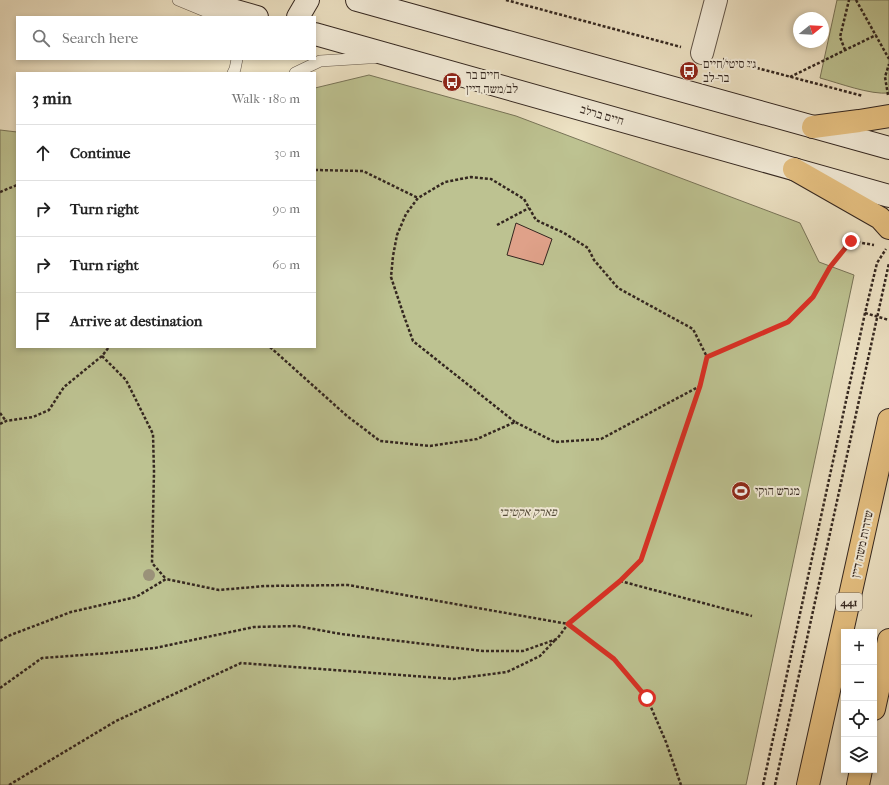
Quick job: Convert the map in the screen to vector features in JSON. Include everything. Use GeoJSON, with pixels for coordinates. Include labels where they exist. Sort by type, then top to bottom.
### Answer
{"type":"FeatureCollection","features":[{"type":"Feature","properties":{"kind":"main road"},"geometry":{"type":"LineString","coordinates":[[813,127],[859,121],[889,107]]}},
{"type":"Feature","properties":{"kind":"main road"},"geometry":{"type":"LineString","coordinates":[[794,169],[880,218],[889,228]]}},
{"type":"Feature","properties":{"kind":"main road","name":"שדרות משה דיין"},"geometry":{"type":"LineString","coordinates":[[808,785],[889,420]]}},
{"type":"Feature","properties":{"kind":"main road"},"geometry":{"type":"LineString","coordinates":[[876,701],[889,640]]}},
{"type":"Feature","properties":{"kind":"main road"},"geometry":{"type":"LineString","coordinates":[[858,785],[860,773]]}},
{"type":"Feature","properties":{"kind":"street"},"geometry":{"type":"LineString","coordinates":[[197,0],[253,16]]}},
{"type":"Feature","properties":{"kind":"street"},"geometry":{"type":"LineString","coordinates":[[289,0],[291,16]]}},
{"type":"Feature","properties":{"kind":"street"},"geometry":{"type":"LineString","coordinates":[[299,16],[308,0]]}},
{"type":"Feature","properties":{"kind":"street"},"geometry":{"type":"LineString","coordinates":[[356,0],[381,4],[889,148]]}},
{"type":"Feature","properties":{"kind":"street"},"geometry":{"type":"LineString","coordinates":[[702,53],[714,5]]}},
{"type":"Feature","properties":{"kind":"street","name":"חיים ברלב"},"geometry":{"type":"LineString","coordinates":[[316,34],[889,196]]}},
{"type":"Feature","properties":{"kind":"lane"},"geometry":{"type":"LineString","coordinates":[[178,0],[214,16]]}},
{"type":"Feature","properties":{"kind":"lane"},"geometry":{"type":"LineString","coordinates":[[297,72],[320,61],[368,58],[416,62]]}},
{"type":"Feature","properties":{"kind":"lane"},"geometry":{"type":"LineString","coordinates":[[234,72],[237,60]]}},
{"type":"Feature","properties":{"kind":"path"},"geometry":{"type":"LineString","coordinates":[[845,50],[840,37],[849,0]]}},
{"type":"Feature","properties":{"kind":"path"},"geometry":{"type":"LineString","coordinates":[[856,0],[889,59]]}},
{"type":"Feature","properties":{"kind":"path"},"geometry":{"type":"LineString","coordinates":[[790,77],[876,35]]}},
{"type":"Feature","properties":{"kind":"path"},"geometry":{"type":"LineString","coordinates":[[889,64],[885,77],[889,107]]}},
{"type":"Feature","properties":{"kind":"path"},"geometry":{"type":"LineString","coordinates":[[316,170],[364,171],[418,198]]}},
{"type":"Feature","properties":{"kind":"path"},"geometry":{"type":"LineString","coordinates":[[9,785],[116,721],[241,662],[453,679],[507,672],[540,656],[568,624],[620,581],[641,560],[700,386],[707,357],[692,329],[618,288],[594,260],[588,248],[564,233],[536,220],[524,199],[491,179],[471,177],[444,182],[418,198],[406,214],[397,235],[391,277],[413,341],[515,422],[555,442],[601,439],[700,386]]}},
{"type":"Feature","properties":{"kind":"path"},"geometry":{"type":"LineString","coordinates":[[0,192],[16,185]]}},
{"type":"Feature","properties":{"kind":"path"},"geometry":{"type":"LineString","coordinates":[[497,225],[529,208]]}},
{"type":"Feature","properties":{"kind":"path"},"geometry":{"type":"LineString","coordinates":[[707,357],[788,322],[813,297],[830,267],[851,241],[888,247],[876,263],[763,785]]}},
{"type":"Feature","properties":{"kind":"path"},"geometry":{"type":"LineString","coordinates":[[775,785],[889,263]]}},
{"type":"Feature","properties":{"kind":"path"},"geometry":{"type":"LineString","coordinates":[[865,313],[877,318],[889,320]]}},
{"type":"Feature","properties":{"kind":"path"},"geometry":{"type":"LineString","coordinates":[[0,424],[6,421],[33,417],[49,410],[64,387],[102,356],[108,348]]}},
{"type":"Feature","properties":{"kind":"path"},"geometry":{"type":"LineString","coordinates":[[271,348],[347,416],[380,441],[430,446],[462,442],[477,439],[515,422]]}},
{"type":"Feature","properties":{"kind":"path"},"geometry":{"type":"LineString","coordinates":[[102,356],[126,380],[153,434],[154,472],[152,563],[166,579],[219,590],[265,586],[348,585],[568,624],[614,659],[647,698],[666,742],[681,785]]}},
{"type":"Feature","properties":{"kind":"path"},"geometry":{"type":"LineString","coordinates":[[0,413],[6,421]]}},
{"type":"Feature","properties":{"kind":"path"},"geometry":{"type":"LineString","coordinates":[[0,641],[8,636],[71,612],[136,597],[166,579]]}},
{"type":"Feature","properties":{"kind":"path"},"geometry":{"type":"LineString","coordinates":[[620,581],[752,616]]}},
{"type":"Feature","properties":{"kind":"path"},"geometry":{"type":"LineString","coordinates":[[0,688],[42,658],[155,648],[254,627],[297,626],[341,634],[482,651],[523,651],[557,638]]}},
{"type":"Feature","properties":{"kind":"green space"},"geometry":{"type":"Polygon","coordinates":[[[837,0],[889,0],[889,93],[873,92],[854,88],[820,78],[827,48],[829,48],[829,37],[837,0]]]}},
{"type":"Feature","properties":{"kind":"green space","name":"פארק אקטיבי"},"geometry":{"type":"Polygon","coordinates":[[[369,75],[516,116],[800,223],[819,262],[854,275],[746,785],[0,785],[0,130],[16,132],[16,348],[316,348],[316,88],[369,75]]]}},
{"type":"Feature","properties":{"kind":"building"},"geometry":{"type":"Polygon","coordinates":[[[516,223],[552,239],[543,265],[507,255],[516,223]]]}},
{"type":"Feature","properties":{"kind":"place","name":"ג׳י סיטי/חיים בר-לב"},"geometry":{"type":"Point","coordinates":[689,71]}},
{"type":"Feature","properties":{"kind":"place","name":"חיים בר לב/משה דיין"},"geometry":{"type":"Point","coordinates":[452,82]}},
{"type":"Feature","properties":{"kind":"place","name":"מגרש הוקי"},"geometry":{"type":"Point","coordinates":[741,491]}},
{"type":"Feature","properties":{"kind":"route"},"geometry":{"type":"LineString","coordinates":[[647,698],[614,659],[568,624],[620,581],[641,560],[700,386],[707,357],[788,322],[813,297],[830,267],[851,241]]}}]}
